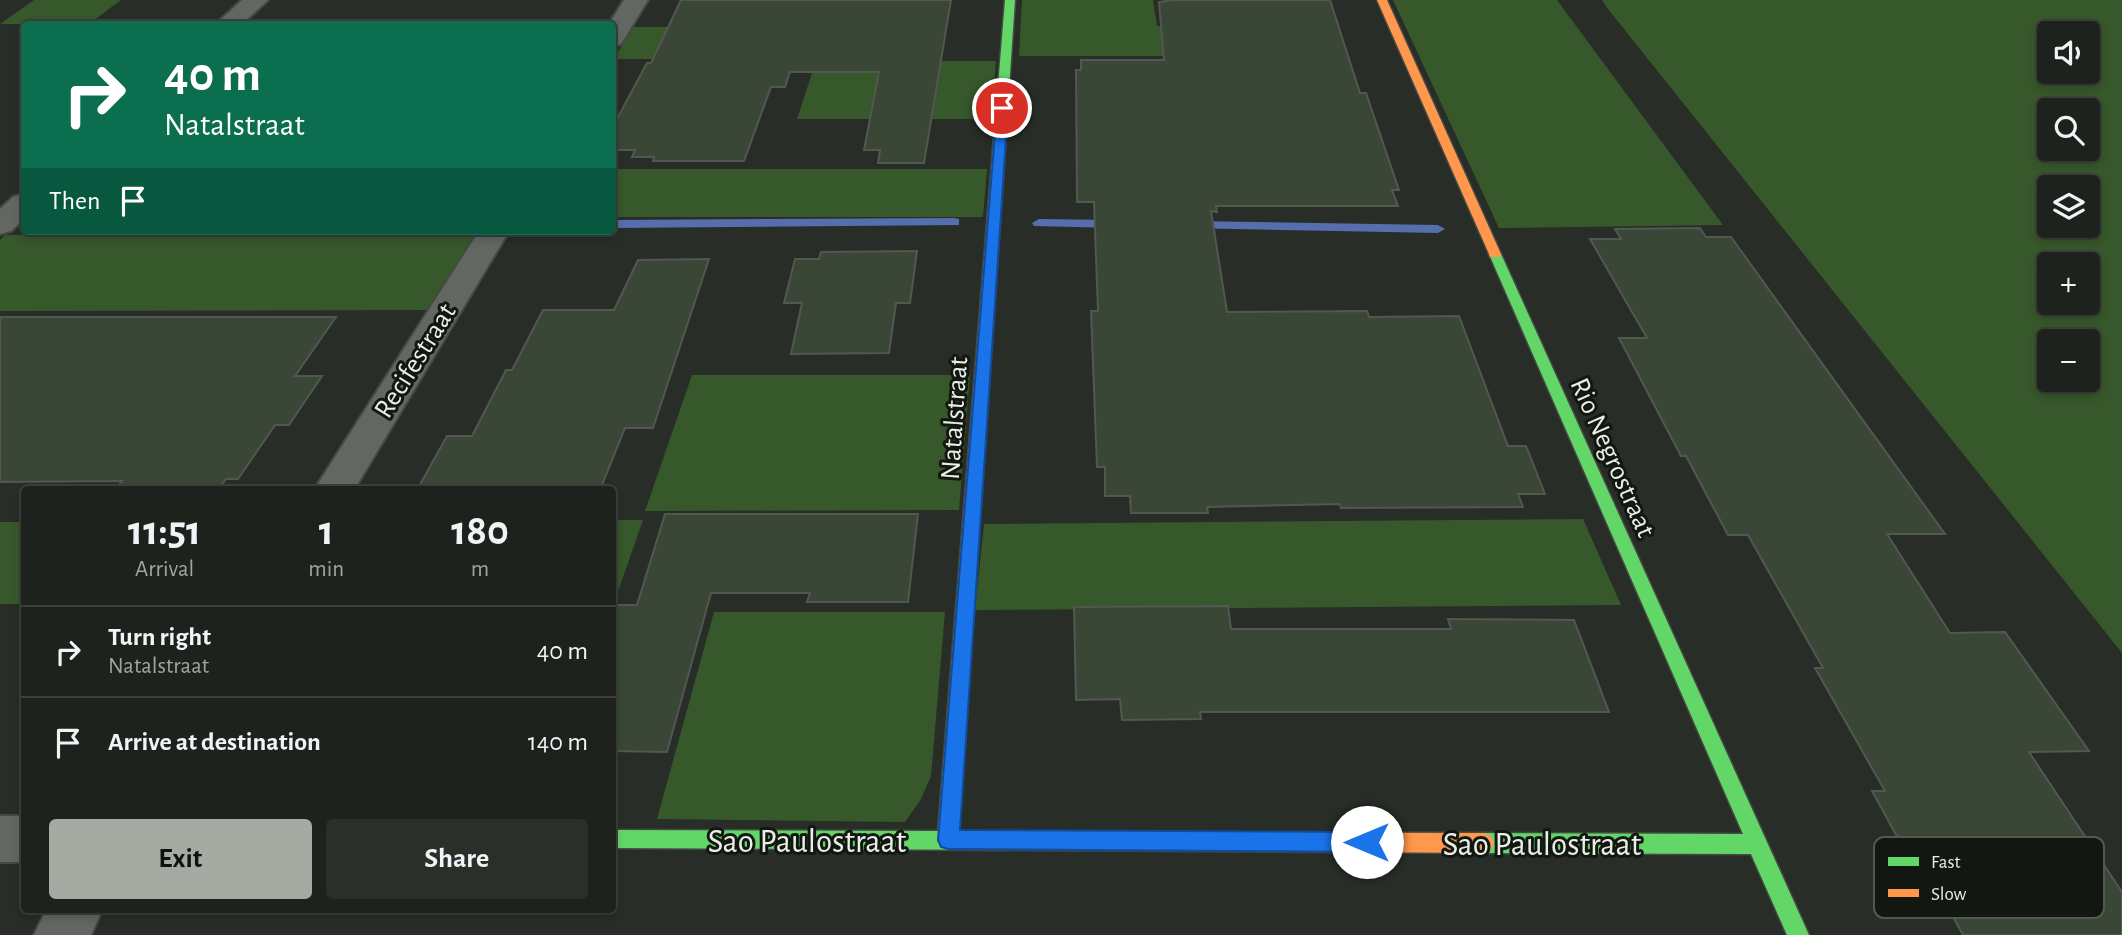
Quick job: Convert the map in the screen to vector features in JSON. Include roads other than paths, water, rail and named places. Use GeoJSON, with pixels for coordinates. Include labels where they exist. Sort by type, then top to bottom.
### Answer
{"type":"FeatureCollection","features":[{"type":"Feature","properties":{"kind":"street"},"geometry":{"type":"LineString","coordinates":[[232,21],[256,0]]}},
{"type":"Feature","properties":{"kind":"street"},"geometry":{"type":"LineString","coordinates":[[616,32],[636,0]]}},
{"type":"Feature","properties":{"kind":"street","name":"Natalstraat"},"geometry":{"type":"LineString","coordinates":[[948,840],[1010,0]]}},
{"type":"Feature","properties":{"kind":"street","name":"Rio Negrostraat"},"geometry":{"type":"LineString","coordinates":[[1382,0],[1798,935]]}},
{"type":"Feature","properties":{"kind":"street"},"geometry":{"type":"LineString","coordinates":[[0,225],[21,207]]}},
{"type":"Feature","properties":{"kind":"street","name":"Recifestraat"},"geometry":{"type":"LineString","coordinates":[[336,486],[492,235]]}},
{"type":"Feature","properties":{"kind":"street"},"geometry":{"type":"LineString","coordinates":[[0,839],[21,839]]}},
{"type":"Feature","properties":{"kind":"street","name":"Sao Paulostraat"},"geometry":{"type":"LineString","coordinates":[[616,839],[1758,844]]}},
{"type":"Feature","properties":{"kind":"street"},"geometry":{"type":"LineString","coordinates":[[61,935],[74,913]]}},
{"type":"Feature","properties":{"kind":"waterway"},"geometry":{"type":"LineString","coordinates":[[616,224],[954,222]]}},
{"type":"Feature","properties":{"kind":"waterway"},"geometry":{"type":"LineString","coordinates":[[1039,223],[1116,224]]}},
{"type":"Feature","properties":{"kind":"waterway"},"geometry":{"type":"LineString","coordinates":[[1190,225],[1438,229]]}}]}
